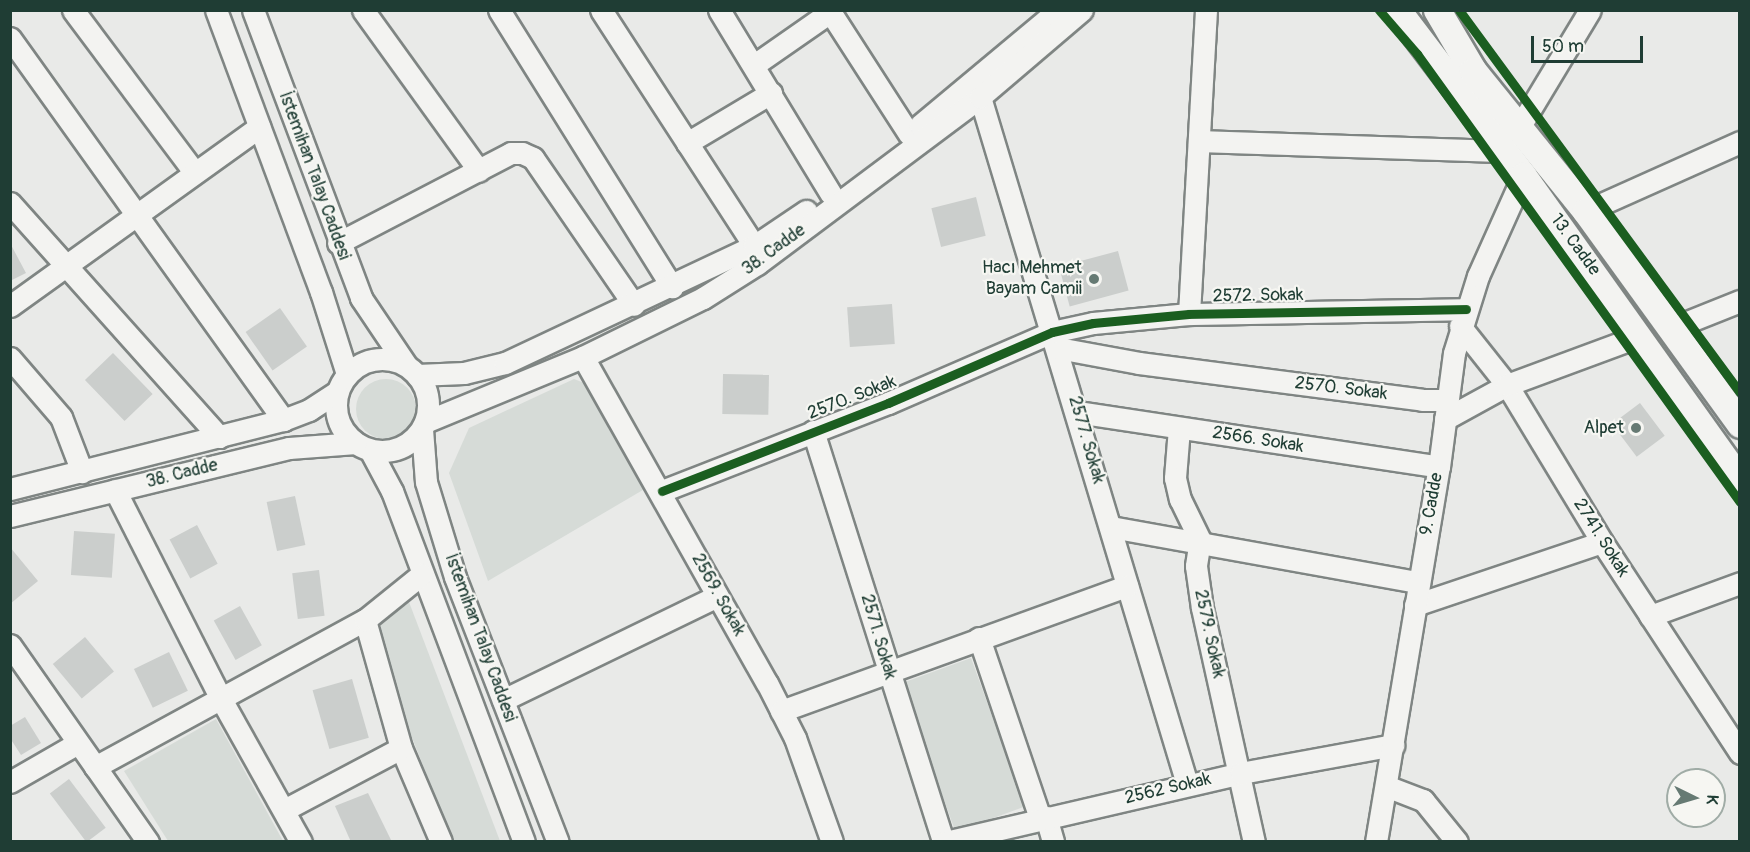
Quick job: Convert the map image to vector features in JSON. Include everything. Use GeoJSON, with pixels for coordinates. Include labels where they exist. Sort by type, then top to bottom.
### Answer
{"type":"FeatureCollection","features":[{"type":"Feature","properties":{"kind":"main road","name":"13. Cadde"},"geometry":{"type":"LineString","coordinates":[[1397,10],[1523,176],[1740,480]]}},
{"type":"Feature","properties":{"kind":"main road"},"geometry":{"type":"LineString","coordinates":[[1417,10],[1453,56],[1473,71]]}},
{"type":"Feature","properties":{"kind":"main road","name":"13. Cadde"},"geometry":{"type":"LineString","coordinates":[[1437,10],[1473,71],[1521,126],[1586,211],[1740,424]]}},
{"type":"Feature","properties":{"kind":"street"},"geometry":{"type":"LineString","coordinates":[[73,10],[194,172]]}},
{"type":"Feature","properties":{"kind":"street","name":"İstemihan Talay Caddesi"},"geometry":{"type":"LineString","coordinates":[[216,10],[321,292],[342,383]]}},
{"type":"Feature","properties":{"kind":"street"},"geometry":{"type":"LineString","coordinates":[[363,10],[479,171]]}},
{"type":"Feature","properties":{"kind":"street"},"geometry":{"type":"LineString","coordinates":[[499,10],[672,287]]}},
{"type":"Feature","properties":{"kind":"street"},"geometry":{"type":"LineString","coordinates":[[601,10],[753,246]]}},
{"type":"Feature","properties":{"kind":"street"},"geometry":{"type":"LineString","coordinates":[[719,10],[831,194]]}},
{"type":"Feature","properties":{"kind":"street","name":"38. Cadde"},"geometry":{"type":"LineString","coordinates":[[423,425],[584,357],[703,298],[757,264],[980,97],[1082,10]]}},
{"type":"Feature","properties":{"kind":"street"},"geometry":{"type":"LineString","coordinates":[[1189,314],[1201,141],[1206,10]]}},
{"type":"Feature","properties":{"kind":"street"},"geometry":{"type":"LineString","coordinates":[[1521,126],[1590,10]]}},
{"type":"Feature","properties":{"kind":"street","name":"İstemihan Talay Caddesi"},"geometry":{"type":"LineString","coordinates":[[257,12],[338,243],[361,298],[412,370]]}},
{"type":"Feature","properties":{"kind":"street"},"geometry":{"type":"LineString","coordinates":[[754,65],[836,13],[909,134]]}},
{"type":"Feature","properties":{"kind":"street","name":"38. Cadde"},"geometry":{"type":"LineString","coordinates":[[412,370],[464,373],[505,363],[634,305],[753,246],[831,194],[909,134],[1045,15]]}},
{"type":"Feature","properties":{"kind":"street"},"geometry":{"type":"LineString","coordinates":[[10,38],[139,213],[283,420]]}},
{"type":"Feature","properties":{"kind":"street"},"geometry":{"type":"LineString","coordinates":[[687,143],[771,93]]}},
{"type":"Feature","properties":{"kind":"street","name":"2577. Sokak"},"geometry":{"type":"LineString","coordinates":[[980,97],[1077,412],[1187,784]]}},
{"type":"Feature","properties":{"kind":"street"},"geometry":{"type":"LineString","coordinates":[[10,306],[259,127]]}},
{"type":"Feature","properties":{"kind":"street"},"geometry":{"type":"LineString","coordinates":[[1201,141],[1504,151]]}},
{"type":"Feature","properties":{"kind":"street"},"geometry":{"type":"LineString","coordinates":[[1586,211],[1740,142]]}},
{"type":"Feature","properties":{"kind":"street"},"geometry":{"type":"LineString","coordinates":[[338,243],[511,153],[533,158],[634,305]]}},
{"type":"Feature","properties":{"kind":"street","name":"9. Cadde"},"geometry":{"type":"LineString","coordinates":[[1376,842],[1439,467],[1446,409],[1463,318],[1523,176]]}},
{"type":"Feature","properties":{"kind":"street"},"geometry":{"type":"LineString","coordinates":[[10,202],[219,437]]}},
{"type":"Feature","properties":{"kind":"street"},"geometry":{"type":"LineString","coordinates":[[1672,328],[1740,301]]}},
{"type":"Feature","properties":{"kind":"street","name":"2572. Sokak"},"geometry":{"type":"LineString","coordinates":[[1055,340],[1094,323],[1189,314],[1463,318]]}},
{"type":"Feature","properties":{"kind":"street","name":"2741. Sokak"},"geometry":{"type":"LineString","coordinates":[[1463,318],[1507,385],[1602,542],[1740,753]]}},
{"type":"Feature","properties":{"kind":"street"},"geometry":{"type":"LineString","coordinates":[[1446,409],[1637,337]]}},
{"type":"Feature","properties":{"kind":"street","name":"2570. Sokak"},"geometry":{"type":"LineString","coordinates":[[662,491],[813,431],[1055,340],[1139,363],[1422,400],[1446,409]]}},
{"type":"Feature","properties":{"kind":"street"},"geometry":{"type":"LineString","coordinates":[[10,357],[61,417],[82,472]]}},
{"type":"Feature","properties":{"kind":"street","name":"2569. Sokak"},"geometry":{"type":"LineString","coordinates":[[584,357],[662,491],[795,738],[832,842]]}},
{"type":"Feature","properties":{"kind":"street"},"geometry":{"type":"LineString","coordinates":[[375,359],[412,370],[428,397],[423,425],[399,448],[363,447],[337,417],[342,383],[375,359]]}},
{"type":"Feature","properties":{"kind":"street","name":"38. Cadde"},"geometry":{"type":"LineString","coordinates":[[10,489],[283,420],[309,410],[342,383]]}},
{"type":"Feature","properties":{"kind":"street","name":"2566. Sokak"},"geometry":{"type":"LineString","coordinates":[[1077,412],[1439,467]]}},
{"type":"Feature","properties":{"kind":"street","name":"İstemihan Talay Caddesi"},"geometry":{"type":"LineString","coordinates":[[423,425],[426,482],[455,577],[558,842]]}},
{"type":"Feature","properties":{"kind":"street"},"geometry":{"type":"LineString","coordinates":[[1179,428],[1175,478],[1180,499],[1200,540]]}},
{"type":"Feature","properties":{"kind":"street","name":"2571. Sokak"},"geometry":{"type":"LineString","coordinates":[[813,431],[878,632],[887,673],[944,842]]}},
{"type":"Feature","properties":{"kind":"street","name":"İstemihan Talay Caddesi"},"geometry":{"type":"LineString","coordinates":[[363,447],[392,491],[524,842]]}},
{"type":"Feature","properties":{"kind":"street","name":"38. Cadde"},"geometry":{"type":"LineString","coordinates":[[10,516],[288,448],[363,447]]}},
{"type":"Feature","properties":{"kind":"street"},"geometry":{"type":"LineString","coordinates":[[115,490],[222,699],[301,842]]}},
{"type":"Feature","properties":{"kind":"street"},"geometry":{"type":"LineString","coordinates":[[1111,527],[1200,540],[1418,582]]}},
{"type":"Feature","properties":{"kind":"street","name":"2579. Sokak"},"geometry":{"type":"LineString","coordinates":[[1200,540],[1196,566],[1202,608],[1241,772],[1254,842]]}},
{"type":"Feature","properties":{"kind":"street"},"geometry":{"type":"LineString","coordinates":[[1415,605],[1602,542]]}},
{"type":"Feature","properties":{"kind":"street"},"geometry":{"type":"LineString","coordinates":[[95,767],[365,620],[422,574]]}},
{"type":"Feature","properties":{"kind":"street"},"geometry":{"type":"LineString","coordinates":[[1650,616],[1740,583]]}},
{"type":"Feature","properties":{"kind":"street"},"geometry":{"type":"LineString","coordinates":[[781,711],[1127,586]]}},
{"type":"Feature","properties":{"kind":"street"},"geometry":{"type":"LineString","coordinates":[[503,700],[717,596]]}},
{"type":"Feature","properties":{"kind":"street"},"geometry":{"type":"LineString","coordinates":[[365,620],[401,748],[441,842]]}},
{"type":"Feature","properties":{"kind":"street"},"geometry":{"type":"LineString","coordinates":[[979,638],[1053,842]]}},
{"type":"Feature","properties":{"kind":"street"},"geometry":{"type":"LineString","coordinates":[[10,645],[148,842]]}},
{"type":"Feature","properties":{"kind":"street"},"geometry":{"type":"LineString","coordinates":[[10,782],[78,743]]}},
{"type":"Feature","properties":{"kind":"street","name":"2562 Sokak"},"geometry":{"type":"LineString","coordinates":[[944,842],[1241,772],[1393,745]]}},
{"type":"Feature","properties":{"kind":"street"},"geometry":{"type":"LineString","coordinates":[[284,810],[401,748]]}},
{"type":"Feature","properties":{"kind":"street"},"geometry":{"type":"LineString","coordinates":[[1386,786],[1423,800],[1457,842]]}},
{"type":"Feature","properties":{"kind":"shaded area"},"geometry":{"type":"Polygon","coordinates":[[[386,379],[398,381],[411,392],[416,409],[414,421],[403,434],[386,439],[374,437],[361,426],[356,409],[358,397],[369,384],[386,379]]]}},
{"type":"Feature","properties":{"kind":"shaded area"},"geometry":{"type":"Polygon","coordinates":[[[574,379],[592,386],[648,487],[488,581],[449,473],[469,428],[574,379]]]}},
{"type":"Feature","properties":{"kind":"shaded area"},"geometry":{"type":"Polygon","coordinates":[[[409,602],[500,841],[453,841],[405,720],[381,640],[381,620],[409,602]]]}},
{"type":"Feature","properties":{"kind":"shaded area"},"geometry":{"type":"Polygon","coordinates":[[[971,658],[1025,806],[956,832],[901,683],[971,658]]]}},
{"type":"Feature","properties":{"kind":"shaded area"},"geometry":{"type":"Polygon","coordinates":[[[216,719],[283,841],[168,841],[124,771],[216,719]]]}},
{"type":"Feature","properties":{"kind":"building"},"geometry":{"type":"Polygon","coordinates":[[[976,197],[986,236],[941,247],[931,208],[976,197]]]}},
{"type":"Feature","properties":{"kind":"building"},"geometry":{"type":"Polygon","coordinates":[[[10,243],[26,273],[10,281],[10,243]]]}},
{"type":"Feature","properties":{"kind":"building","name":"Hacı Mehmet Bayam Camii"},"geometry":{"type":"Polygon","coordinates":[[[1118,251],[1129,291],[1070,306],[1059,267],[1118,251]]]}},
{"type":"Feature","properties":{"kind":"building"},"geometry":{"type":"Polygon","coordinates":[[[892,304],[895,344],[850,347],[847,307],[892,304]]]}},
{"type":"Feature","properties":{"kind":"building"},"geometry":{"type":"Polygon","coordinates":[[[280,308],[307,347],[273,371],[246,332],[280,308]]]}},
{"type":"Feature","properties":{"kind":"building"},"geometry":{"type":"Polygon","coordinates":[[[113,353],[153,394],[125,421],[85,380],[113,353]]]}},
{"type":"Feature","properties":{"kind":"building"},"geometry":{"type":"Polygon","coordinates":[[[723,374],[769,375],[768,415],[722,414],[723,374]]]}},
{"type":"Feature","properties":{"kind":"building"},"geometry":{"type":"Polygon","coordinates":[[[1640,403],[1665,436],[1637,457],[1612,424],[1640,403]]]}},
{"type":"Feature","properties":{"kind":"building"},"geometry":{"type":"Polygon","coordinates":[[[295,496],[305,545],[277,551],[267,502],[295,496]]]}},
{"type":"Feature","properties":{"kind":"building"},"geometry":{"type":"Polygon","coordinates":[[[197,525],[218,564],[190,578],[170,540],[197,525]]]}},
{"type":"Feature","properties":{"kind":"building"},"geometry":{"type":"Polygon","coordinates":[[[74,531],[115,534],[112,578],[71,575],[74,531]]]}},
{"type":"Feature","properties":{"kind":"building"},"geometry":{"type":"Polygon","coordinates":[[[10,547],[38,581],[10,604],[10,547]]]}},
{"type":"Feature","properties":{"kind":"building"},"geometry":{"type":"Polygon","coordinates":[[[319,570],[325,616],[298,619],[292,573],[319,570]]]}},
{"type":"Feature","properties":{"kind":"building"},"geometry":{"type":"Polygon","coordinates":[[[240,606],[262,645],[236,660],[214,621],[240,606]]]}},
{"type":"Feature","properties":{"kind":"building"},"geometry":{"type":"Polygon","coordinates":[[[85,637],[114,671],[82,698],[53,664],[85,637]]]}},
{"type":"Feature","properties":{"kind":"building"},"geometry":{"type":"Polygon","coordinates":[[[169,652],[188,691],[153,708],[134,669],[169,652]]]}},
{"type":"Feature","properties":{"kind":"building"},"geometry":{"type":"Polygon","coordinates":[[[352,679],[369,738],[329,749],[313,690],[352,679]]]}},
{"type":"Feature","properties":{"kind":"building"},"geometry":{"type":"Polygon","coordinates":[[[25,717],[41,743],[21,755],[10,738],[10,726],[25,717]]]}},
{"type":"Feature","properties":{"kind":"building"},"geometry":{"type":"Polygon","coordinates":[[[69,779],[106,828],[86,842],[50,793],[69,779]]]}},
{"type":"Feature","properties":{"kind":"building"},"geometry":{"type":"Polygon","coordinates":[[[368,793],[392,842],[351,842],[335,806],[368,793]]]}},
{"type":"Feature","properties":{"kind":"cycle path"},"geometry":{"type":"LineString","coordinates":[[1379,10],[1417,54],[1740,502]]}},
{"type":"Feature","properties":{"kind":"cycle path"},"geometry":{"type":"LineString","coordinates":[[1459,10],[1740,392]]}},
{"type":"Feature","properties":{"kind":"cycle path"},"geometry":{"type":"LineString","coordinates":[[662,491],[888,403],[1052,332],[1093,323],[1189,314],[1466,309]]}},
{"type":"Feature","properties":{"kind":"place","name":"Hacı Mehmet Bayam Camii"},"geometry":{"type":"Point","coordinates":[1094,279]}},
{"type":"Feature","properties":{"kind":"place","name":"Alpet"},"geometry":{"type":"Point","coordinates":[1636,428]}}]}
